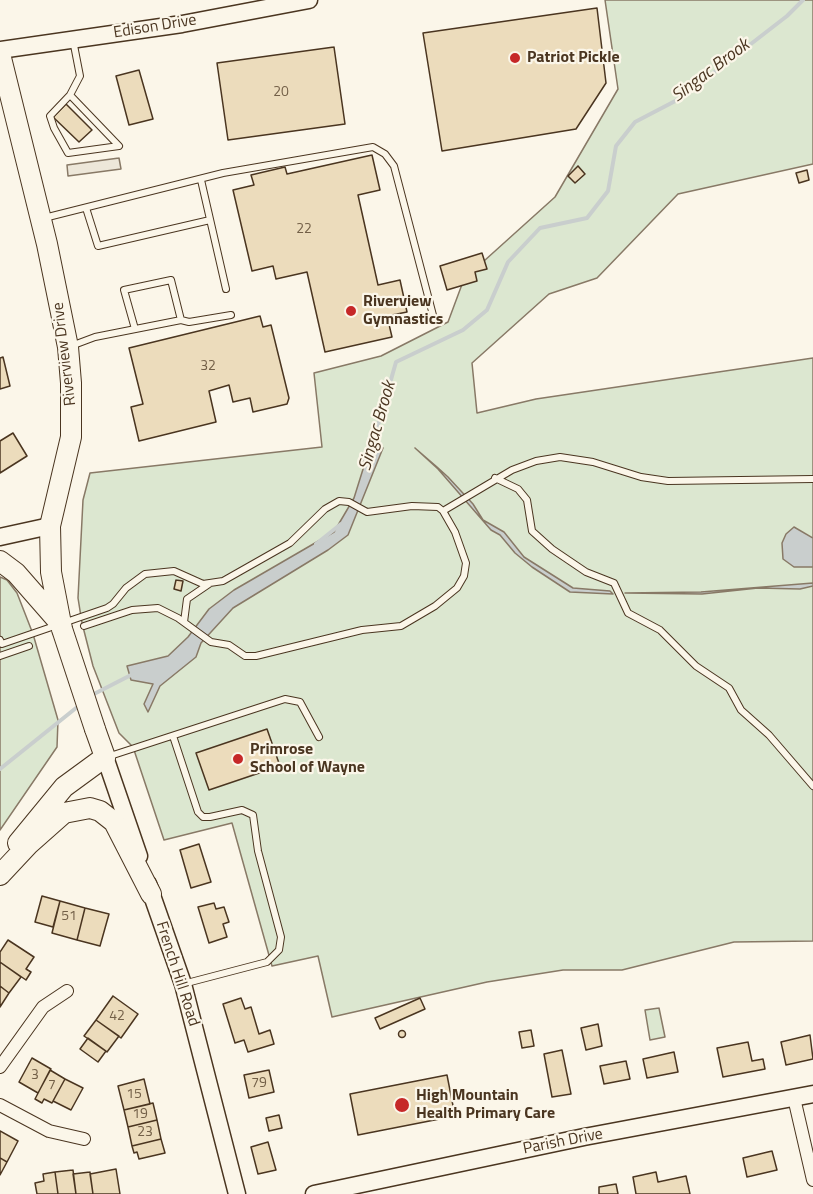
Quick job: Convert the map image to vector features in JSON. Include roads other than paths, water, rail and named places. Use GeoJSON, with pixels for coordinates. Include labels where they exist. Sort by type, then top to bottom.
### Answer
{"type":"FeatureCollection","features":[{"type":"Feature","properties":{"kind":"main road","name":"Edison Drive"},"geometry":{"type":"LineString","coordinates":[[0,52],[182,24],[309,0]]}},
{"type":"Feature","properties":{"kind":"main road","name":"Riverview Drive"},"geometry":{"type":"LineString","coordinates":[[0,52],[3,82],[41,218],[68,347],[72,400],[70,437],[50,526],[51,572],[61,626],[105,758]]}},
{"type":"Feature","properties":{"kind":"main road"},"geometry":{"type":"LineString","coordinates":[[0,537],[50,526]]}},
{"type":"Feature","properties":{"kind":"main road"},"geometry":{"type":"LineString","coordinates":[[0,561],[16,573],[61,626]]}},
{"type":"Feature","properties":{"kind":"main road"},"geometry":{"type":"LineString","coordinates":[[0,869],[52,799],[77,776],[105,758]]}},
{"type":"Feature","properties":{"kind":"main road","name":"French Hill Road"},"geometry":{"type":"LineString","coordinates":[[105,758],[183,984],[237,1194]]}},
{"type":"Feature","properties":{"kind":"main road"},"geometry":{"type":"LineString","coordinates":[[0,875],[29,844],[64,813],[71,809],[90,808],[100,811],[114,822],[129,847],[151,894]]}},
{"type":"Feature","properties":{"kind":"main road","name":"Parish Drive"},"geometry":{"type":"LineString","coordinates":[[314,1194],[584,1137],[813,1094]]}},
{"type":"Feature","properties":{"kind":"street"},"geometry":{"type":"LineString","coordinates":[[0,1067],[43,1007],[67,991]]}},
{"type":"Feature","properties":{"kind":"street"},"geometry":{"type":"LineString","coordinates":[[794,1098],[813,1180]]}},
{"type":"Feature","properties":{"kind":"street"},"geometry":{"type":"LineString","coordinates":[[0,1105],[49,1131],[84,1139]]}},
{"type":"Feature","properties":{"kind":"lane"},"geometry":{"type":"LineString","coordinates":[[70,95],[119,146],[68,153],[50,116],[70,95],[80,76],[73,40]]}},
{"type":"Feature","properties":{"kind":"lane"},"geometry":{"type":"LineString","coordinates":[[41,218],[224,173],[373,147],[385,154],[394,166],[434,320]]}},
{"type":"Feature","properties":{"kind":"lane"},"geometry":{"type":"LineString","coordinates":[[201,180],[226,289]]}},
{"type":"Feature","properties":{"kind":"lane"},"geometry":{"type":"LineString","coordinates":[[86,208],[98,246],[210,220]]}},
{"type":"Feature","properties":{"kind":"lane"},"geometry":{"type":"LineString","coordinates":[[135,329],[124,290],[171,280],[181,320]]}},
{"type":"Feature","properties":{"kind":"lane"},"geometry":{"type":"LineString","coordinates":[[68,347],[95,337],[135,329],[181,320],[189,322],[231,315]]}},
{"type":"Feature","properties":{"kind":"lane"},"geometry":{"type":"LineString","coordinates":[[443,511],[459,504],[495,478],[525,464],[560,457],[593,462],[641,477],[668,481],[813,479]]}},
{"type":"Feature","properties":{"kind":"lane"},"geometry":{"type":"LineString","coordinates":[[495,478],[518,489],[525,496],[529,525],[537,535],[586,572],[614,583],[628,614],[660,630],[696,666],[729,688],[741,710],[769,735],[813,786]]}},
{"type":"Feature","properties":{"kind":"lane"},"geometry":{"type":"LineString","coordinates":[[84,626],[113,615],[158,608],[211,642],[225,644],[245,656],[256,656],[362,630],[393,628],[417,618],[451,594],[464,576],[466,563],[460,544],[443,511],[427,505],[367,512],[349,502],[332,503],[290,543],[277,552],[237,574],[209,584],[187,599],[186,624]]}},
{"type":"Feature","properties":{"kind":"lane"},"geometry":{"type":"LineString","coordinates":[[28,646],[2,655],[1,642],[61,626],[113,604],[126,588],[145,574],[174,571],[209,584]]}},
{"type":"Feature","properties":{"kind":"lane"},"geometry":{"type":"LineString","coordinates":[[113,604],[113,615]]}},
{"type":"Feature","properties":{"kind":"lane"},"geometry":{"type":"LineString","coordinates":[[105,758],[293,699],[300,702],[319,737]]}},
{"type":"Feature","properties":{"kind":"lane"},"geometry":{"type":"LineString","coordinates":[[173,736],[198,812],[203,817],[242,810],[253,815],[256,844],[281,937],[279,950],[267,962],[183,984]]}},
{"type":"Feature","properties":{"kind":"waterway","name":"Singac Brook"},"geometry":{"type":"LineString","coordinates":[[370,454],[396,362],[463,330],[487,310],[508,262],[540,228],[587,218],[608,191],[616,146],[635,122],[681,98],[787,16],[803,0]]}},
{"type":"Feature","properties":{"kind":"waterway","name":"Singac Brook"},"geometry":{"type":"LineString","coordinates":[[316,544],[341,524]]}},
{"type":"Feature","properties":{"kind":"waterway","name":"Singac Brook"},"geometry":{"type":"LineString","coordinates":[[92,695],[133,674]]}},
{"type":"Feature","properties":{"kind":"waterway","name":"Singac Brook"},"geometry":{"type":"LineString","coordinates":[[0,769],[81,704]]}},
{"type":"Feature","properties":{"kind":"place","name":"Patriot Pickle"},"geometry":{"type":"Point","coordinates":[515,58]}},
{"type":"Feature","properties":{"kind":"place","name":"Riverview Gymnastics"},"geometry":{"type":"Point","coordinates":[351,311]}},
{"type":"Feature","properties":{"kind":"place","name":"Primrose School of Wayne"},"geometry":{"type":"Point","coordinates":[238,759]}},
{"type":"Feature","properties":{"kind":"place","name":"High Mountain Health Primary Care"},"geometry":{"type":"Point","coordinates":[402,1105]}}]}
